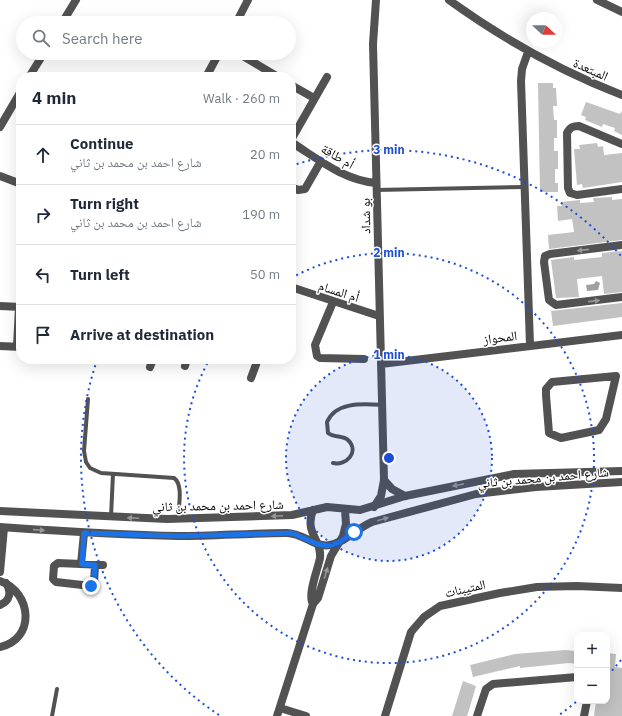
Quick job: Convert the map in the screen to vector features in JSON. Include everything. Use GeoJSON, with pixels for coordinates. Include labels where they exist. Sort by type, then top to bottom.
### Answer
{"type":"FeatureCollection","features":[{"type":"Feature","properties":{"kind":"street"},"geometry":{"type":"LineString","coordinates":[[66,16],[76,0]]}},
{"type":"Feature","properties":{"kind":"street"},"geometry":{"type":"LineString","coordinates":[[240,16],[248,0]]}},
{"type":"Feature","properties":{"kind":"street","name":"بو شداد"},"geometry":{"type":"LineString","coordinates":[[374,507],[381,496],[384,480],[373,22],[376,0]]}},
{"type":"Feature","properties":{"kind":"street","name":"المبتعدة"},"geometry":{"type":"LineString","coordinates":[[449,0],[528,52],[594,84],[622,95]]}},
{"type":"Feature","properties":{"kind":"street"},"geometry":{"type":"LineString","coordinates":[[597,0],[622,12]]}},
{"type":"Feature","properties":{"kind":"street"},"geometry":{"type":"LineString","coordinates":[[528,52],[521,81],[530,345]]}},
{"type":"Feature","properties":{"kind":"street"},"geometry":{"type":"LineString","coordinates":[[32,72],[40,60]]}},
{"type":"Feature","properties":{"kind":"street"},"geometry":{"type":"LineString","coordinates":[[209,72],[215,60]]}},
{"type":"Feature","properties":{"kind":"street"},"geometry":{"type":"LineString","coordinates":[[250,60],[270,72]]}},
{"type":"Feature","properties":{"kind":"street"},"geometry":{"type":"LineString","coordinates":[[296,132],[327,76]]}},
{"type":"Feature","properties":{"kind":"street"},"geometry":{"type":"LineString","coordinates":[[296,88],[314,98]]}},
{"type":"Feature","properties":{"kind":"street"},"geometry":{"type":"LineString","coordinates":[[0,127],[16,100]]}},
{"type":"Feature","properties":{"kind":"street"},"geometry":{"type":"LineString","coordinates":[[622,144],[579,126],[569,128],[567,133],[568,188],[570,193],[577,195],[622,189]]}},
{"type":"Feature","properties":{"kind":"street","name":"أم طاقة"},"geometry":{"type":"LineString","coordinates":[[296,144],[352,179],[376,187]]}},
{"type":"Feature","properties":{"kind":"street"},"geometry":{"type":"LineString","coordinates":[[296,189],[305,189],[322,161]]}},
{"type":"Feature","properties":{"kind":"street"},"geometry":{"type":"LineString","coordinates":[[0,176],[16,182]]}},
{"type":"Feature","properties":{"kind":"street"},"geometry":{"type":"LineString","coordinates":[[622,245],[550,254],[545,256],[544,262],[549,300],[556,305],[622,297]]}},
{"type":"Feature","properties":{"kind":"street","name":"أم المسام"},"geometry":{"type":"LineString","coordinates":[[296,289],[332,302],[379,316]]}},
{"type":"Feature","properties":{"kind":"street"},"geometry":{"type":"LineString","coordinates":[[332,302],[315,345],[317,356],[320,358],[364,359]]}},
{"type":"Feature","properties":{"kind":"street"},"geometry":{"type":"LineString","coordinates":[[0,306],[16,307]]}},
{"type":"Feature","properties":{"kind":"street","name":"المحواز"},"geometry":{"type":"LineString","coordinates":[[381,364],[622,335]]}},
{"type":"Feature","properties":{"kind":"street"},"geometry":{"type":"LineString","coordinates":[[0,346],[16,347]]}},
{"type":"Feature","properties":{"kind":"street"},"geometry":{"type":"LineString","coordinates":[[251,378],[256,364]]}},
{"type":"Feature","properties":{"kind":"street"},"geometry":{"type":"LineString","coordinates":[[619,375],[606,419],[599,430],[561,438],[549,433],[546,389],[552,382],[619,375]]}},
{"type":"Feature","properties":{"kind":"street","name":"شارع احمد بن محمد بن ثاني"},"geometry":{"type":"LineString","coordinates":[[0,511],[178,519],[292,515],[327,507],[346,510],[360,510],[374,507],[405,496],[514,474],[622,471]]}},
{"type":"Feature","properties":{"kind":"street"},"geometry":{"type":"LineString","coordinates":[[384,480],[392,489],[405,496]]}},
{"type":"Feature","properties":{"kind":"street","name":"شارع احمد بن محمد بن ثاني"},"geometry":{"type":"LineString","coordinates":[[317,544],[328,546],[340,542],[360,528],[372,522],[476,494],[536,487],[622,482]]}},
{"type":"Feature","properties":{"kind":"street"},"geometry":{"type":"LineString","coordinates":[[313,510],[310,525],[320,558],[311,596],[313,604]]}},
{"type":"Feature","properties":{"kind":"street"},"geometry":{"type":"LineString","coordinates":[[306,716],[278,712],[313,604],[318,598],[331,556],[340,542],[345,530],[346,510]]}},
{"type":"Feature","properties":{"kind":"street"},"geometry":{"type":"LineString","coordinates":[[0,572],[2,528],[84,533],[180,536],[286,533],[298,534],[317,544]]}},
{"type":"Feature","properties":{"kind":"street"},"geometry":{"type":"LineString","coordinates":[[82,564],[84,533]]}},
{"type":"Feature","properties":{"kind":"street"},"geometry":{"type":"LineString","coordinates":[[58,563],[82,564],[99,565],[94,583],[91,586],[54,581],[54,569],[58,563]]}},
{"type":"Feature","properties":{"kind":"street"},"geometry":{"type":"LineString","coordinates":[[0,605],[5,602],[10,595],[9,586],[3,582]]}},
{"type":"Feature","properties":{"kind":"street"},"geometry":{"type":"LineString","coordinates":[[0,647],[15,640],[23,627],[26,613],[22,598],[12,587],[3,582]]}},
{"type":"Feature","properties":{"kind":"street","name":"المتيبنات"},"geometry":{"type":"LineString","coordinates":[[385,716],[411,632],[424,617],[440,606],[493,594],[537,587],[577,586],[622,588]]}},
{"type":"Feature","properties":{"kind":"street"},"geometry":{"type":"LineString","coordinates":[[477,716],[486,689],[493,684],[574,677]]}},
{"type":"Feature","properties":{"kind":"street"},"geometry":{"type":"LineString","coordinates":[[584,716],[586,704]]}},
{"type":"Feature","properties":{"kind":"lane"},"geometry":{"type":"LineString","coordinates":[[376,187],[525,187]]}},
{"type":"Feature","properties":{"kind":"lane"},"geometry":{"type":"LineString","coordinates":[[88,399],[84,451],[86,462],[94,471],[113,474],[170,476],[176,479],[179,489],[178,519]]}},
{"type":"Feature","properties":{"kind":"lane"},"geometry":{"type":"LineString","coordinates":[[333,463],[341,464],[348,461],[352,454],[352,448],[349,441],[345,438],[328,433],[327,422],[332,413],[340,407],[383,405]]}},
{"type":"Feature","properties":{"kind":"lane"},"geometry":{"type":"LineString","coordinates":[[111,516],[113,474]]}},
{"type":"Feature","properties":{"kind":"lane"},"geometry":{"type":"LineString","coordinates":[[52,716],[57,689]]}},
{"type":"Feature","properties":{"kind":"shaded area"},"geometry":{"type":"Polygon","coordinates":[[[596,281],[600,283],[598,290],[587,291],[586,285],[594,284],[596,281]]]}},
{"type":"Feature","properties":{"kind":"building"},"geometry":{"type":"Polygon","coordinates":[[[538,83],[553,83],[553,88],[556,88],[557,106],[553,106],[554,120],[557,120],[557,138],[554,138],[554,151],[558,151],[558,169],[555,169],[555,183],[558,183],[558,192],[540,192],[538,83]]]}},
{"type":"Feature","properties":{"kind":"building"},"geometry":{"type":"Polygon","coordinates":[[[586,102],[620,114],[622,111],[622,135],[614,131],[615,128],[603,124],[602,127],[585,120],[586,117],[581,115],[586,102]]]}},
{"type":"Feature","properties":{"kind":"building"},"geometry":{"type":"Polygon","coordinates":[[[597,143],[598,147],[603,146],[604,155],[622,153],[622,182],[583,188],[582,184],[577,185],[574,149],[580,149],[579,145],[597,143]]]}},
{"type":"Feature","properties":{"kind":"building"},"geometry":{"type":"Polygon","coordinates":[[[612,197],[612,200],[622,199],[622,240],[549,249],[548,235],[574,232],[572,219],[558,221],[557,206],[562,206],[561,202],[580,200],[580,203],[594,202],[593,198],[612,197]]]}},
{"type":"Feature","properties":{"kind":"building"},"geometry":{"type":"Polygon","coordinates":[[[622,251],[622,292],[604,294],[602,276],[577,279],[579,297],[556,298],[551,260],[574,257],[574,260],[602,257],[602,253],[622,251]]]}},
{"type":"Feature","properties":{"kind":"building"},"geometry":{"type":"Polygon","coordinates":[[[622,303],[622,317],[553,326],[551,311],[622,303]]]}},
{"type":"Feature","properties":{"kind":"building"},"geometry":{"type":"Polygon","coordinates":[[[565,650],[574,651],[574,664],[520,668],[520,666],[473,677],[470,665],[515,654],[565,650]]]}},
{"type":"Feature","properties":{"kind":"building"},"geometry":{"type":"Polygon","coordinates":[[[610,653],[616,654],[615,667],[622,668],[622,716],[594,716],[596,704],[610,704],[610,653]]]}},
{"type":"Feature","properties":{"kind":"building"},"geometry":{"type":"Polygon","coordinates":[[[463,681],[476,686],[469,710],[467,716],[452,716],[463,681]]]}},
{"type":"Feature","properties":{"kind":"route"},"geometry":{"type":"LineString","coordinates":[[91,586],[94,583],[95,565],[82,564],[84,533],[180,536],[292,533],[298,534],[317,544],[328,546],[340,542],[354,532]]}}]}
